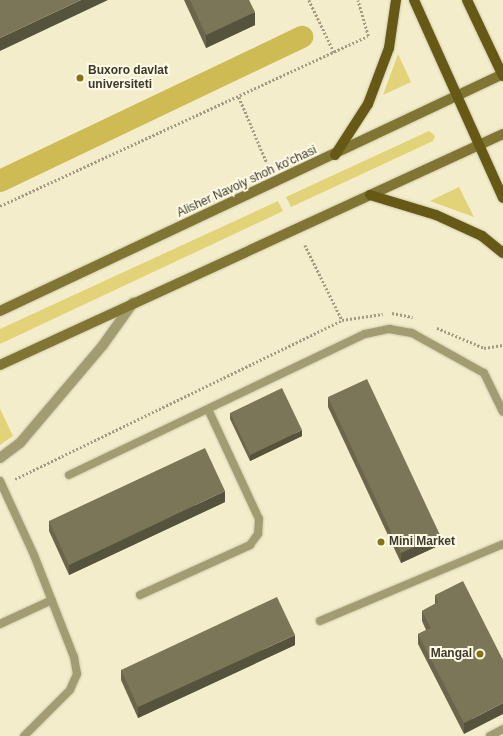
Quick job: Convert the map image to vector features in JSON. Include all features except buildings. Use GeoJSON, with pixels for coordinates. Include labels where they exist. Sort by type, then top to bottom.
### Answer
{"type":"FeatureCollection","features":[{"type":"Feature","properties":{"kind":"main road"},"geometry":{"type":"LineString","coordinates":[[335,155],[368,104],[389,48],[396,0]]}},
{"type":"Feature","properties":{"kind":"main road"},"geometry":{"type":"LineString","coordinates":[[414,0],[503,198]]}},
{"type":"Feature","properties":{"kind":"main road"},"geometry":{"type":"LineString","coordinates":[[467,0],[503,75]]}},
{"type":"Feature","properties":{"kind":"main road","name":"Alisher Navoiy shoh ko'chasi"},"geometry":{"type":"LineString","coordinates":[[0,311],[503,75]]}},
{"type":"Feature","properties":{"kind":"main road"},"geometry":{"type":"LineString","coordinates":[[0,365],[503,134]]}},
{"type":"Feature","properties":{"kind":"main road"},"geometry":{"type":"LineString","coordinates":[[370,195],[436,215],[482,236],[503,253]]}},
{"type":"Feature","properties":{"kind":"street"},"geometry":{"type":"LineString","coordinates":[[0,458],[20,443],[103,345],[133,303]]}},
{"type":"Feature","properties":{"kind":"lane"},"geometry":{"type":"LineString","coordinates":[[69,475],[365,334],[389,329],[412,333],[484,372],[503,412]]}},
{"type":"Feature","properties":{"kind":"lane"},"geometry":{"type":"LineString","coordinates":[[140,595],[250,545],[258,534],[259,519],[208,409]]}},
{"type":"Feature","properties":{"kind":"lane"},"geometry":{"type":"LineString","coordinates":[[1,483],[52,600],[74,657],[77,674],[70,690],[24,736]]}},
{"type":"Feature","properties":{"kind":"lane"},"geometry":{"type":"LineString","coordinates":[[320,621],[503,544]]}},
{"type":"Feature","properties":{"kind":"lane"},"geometry":{"type":"LineString","coordinates":[[0,624],[52,600]]}},
{"type":"Feature","properties":{"kind":"lane"},"geometry":{"type":"LineString","coordinates":[[490,736],[503,729]]}},
{"type":"Feature","properties":{"kind":"path"},"geometry":{"type":"LineString","coordinates":[[309,0],[334,52]]}},
{"type":"Feature","properties":{"kind":"path"},"geometry":{"type":"LineString","coordinates":[[0,206],[239,97],[368,36],[358,0]]}},
{"type":"Feature","properties":{"kind":"path"},"geometry":{"type":"LineString","coordinates":[[239,97],[267,163]]}},
{"type":"Feature","properties":{"kind":"path"},"geometry":{"type":"LineString","coordinates":[[305,245],[342,320]]}},
{"type":"Feature","properties":{"kind":"path"},"geometry":{"type":"LineString","coordinates":[[1,483],[342,320],[369,314],[398,313],[418,319]]}},
{"type":"Feature","properties":{"kind":"path"},"geometry":{"type":"LineString","coordinates":[[432,326],[484,348],[503,345]]}},
{"type":"Feature","properties":{"kind":"shaded area"},"geometry":{"type":"Polygon","coordinates":[[[398,54],[411,82],[383,95],[398,54]]]}},
{"type":"Feature","properties":{"kind":"shaded area"},"geometry":{"type":"Polygon","coordinates":[[[429,131],[435,136],[433,141],[291,207],[286,197],[429,131]]]}},
{"type":"Feature","properties":{"kind":"shaded area"},"geometry":{"type":"Polygon","coordinates":[[[459,187],[474,217],[430,201],[459,187]]]}},
{"type":"Feature","properties":{"kind":"shaded area"},"geometry":{"type":"Polygon","coordinates":[[[278,201],[283,211],[0,344],[0,329],[278,201]]]}},
{"type":"Feature","properties":{"kind":"shaded area"},"geometry":{"type":"Polygon","coordinates":[[[0,409],[13,436],[0,445],[0,409]]]}},
{"type":"Feature","properties":{"kind":"waterway"},"geometry":{"type":"LineString","coordinates":[[0,181],[302,37]]}},
{"type":"Feature","properties":{"kind":"place","name":"Buxoro davlat universiteti"},"geometry":{"type":"Point","coordinates":[80,78]}},
{"type":"Feature","properties":{"kind":"place","name":"Mini Market"},"geometry":{"type":"Point","coordinates":[381,542]}},
{"type":"Feature","properties":{"kind":"place","name":"Mangal"},"geometry":{"type":"Point","coordinates":[480,654]}}]}
